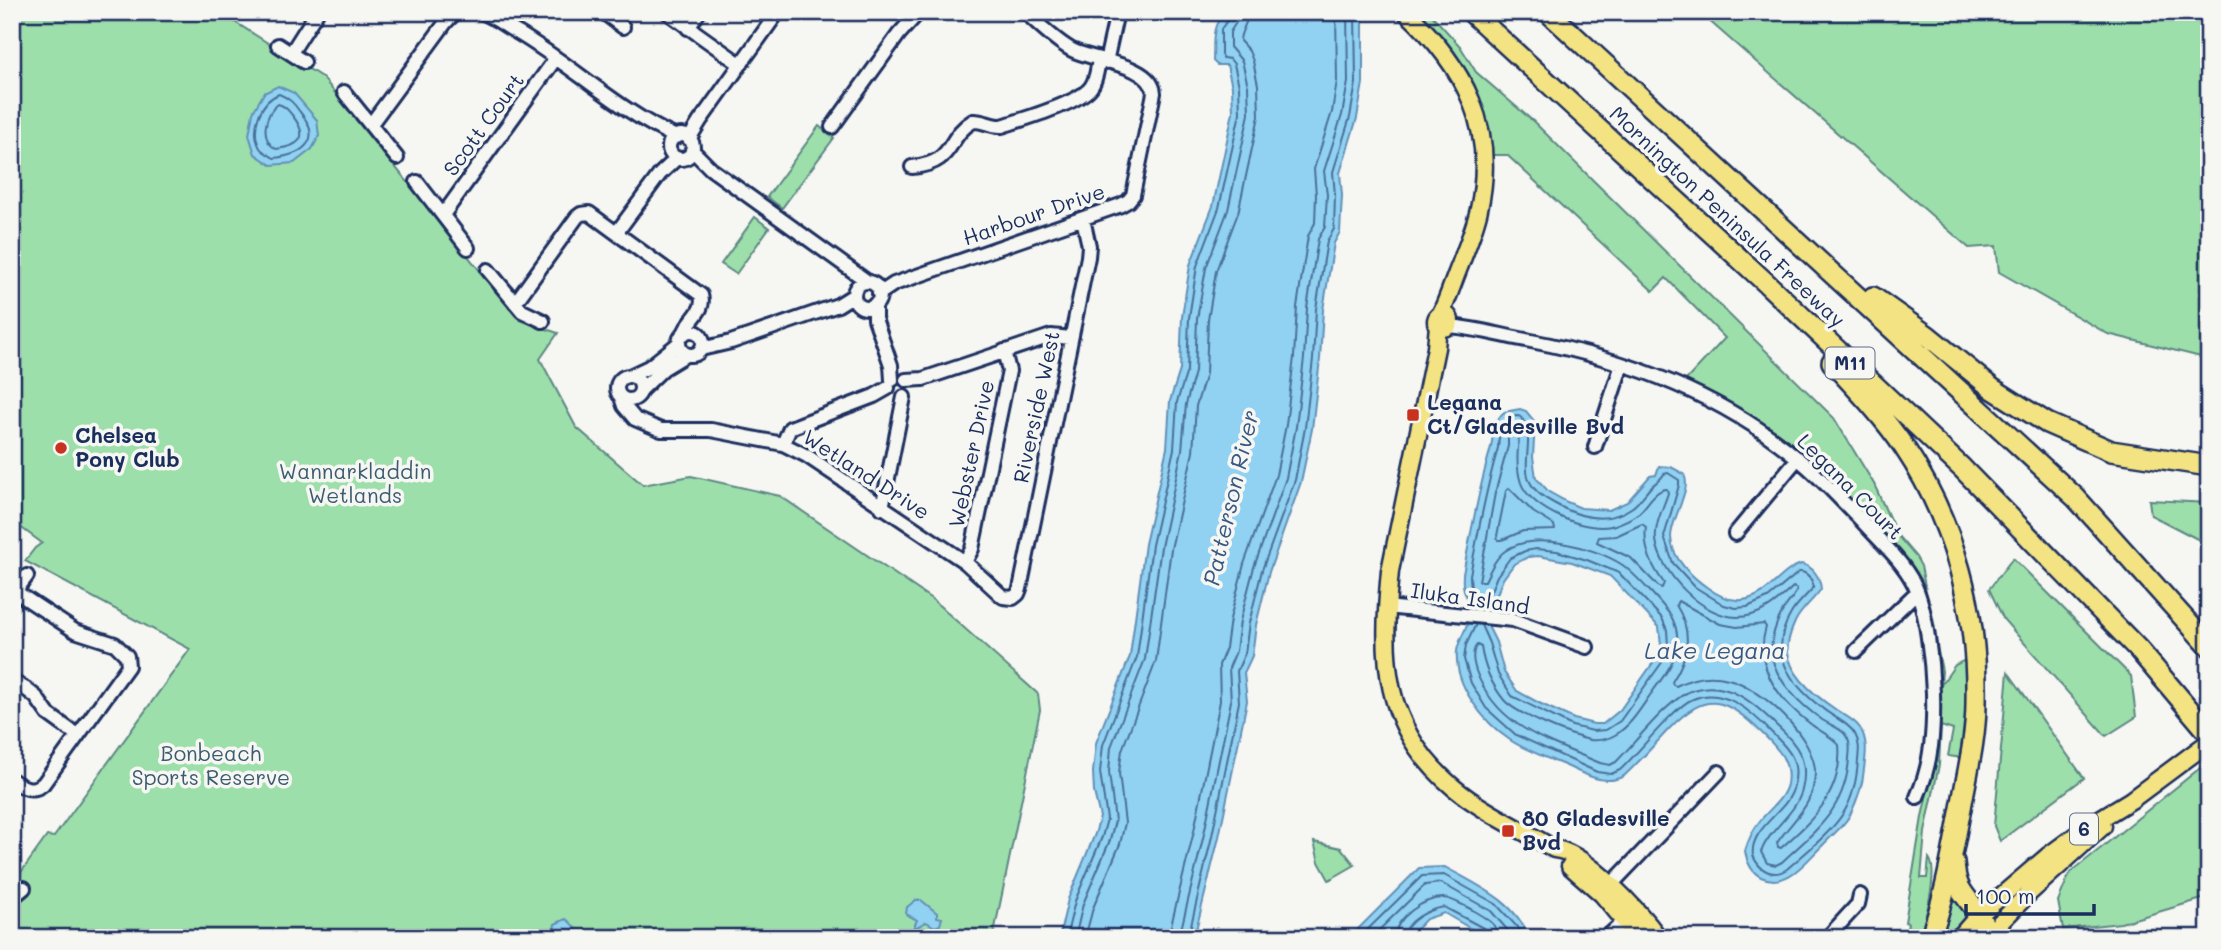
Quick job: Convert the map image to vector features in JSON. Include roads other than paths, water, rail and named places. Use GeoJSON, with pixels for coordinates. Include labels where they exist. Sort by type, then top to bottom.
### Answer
{"type":"FeatureCollection","features":[{"type":"Feature","properties":{"kind":"highway","name":"Mornington Peninsula Freeway"},"geometry":{"type":"LineString","coordinates":[[1471,12],[1962,468],[2140,650],[2209,733]]}},
{"type":"Feature","properties":{"kind":"highway","name":"Mornington Peninsula Freeway"},"geometry":{"type":"LineString","coordinates":[[1548,12],[2076,498],[2209,646]]}},
{"type":"Feature","properties":{"kind":"highway"},"geometry":{"type":"LineString","coordinates":[[1811,255],[1928,336],[1993,389],[2047,423],[2111,451],[2209,467]]}},
{"type":"Feature","properties":{"kind":"highway"},"geometry":{"type":"LineString","coordinates":[[1763,281],[1788,315],[1861,393],[1904,447],[1946,525],[1966,589],[1975,645],[1976,693],[1972,749],[1953,847],[1930,938]]}},
{"type":"Feature","properties":{"kind":"highway"},"geometry":{"type":"LineString","coordinates":[[1953,847],[1956,882],[1963,896],[1979,915],[1987,937]]}},
{"type":"Feature","properties":{"kind":"main road"},"geometry":{"type":"LineString","coordinates":[[1409,15],[1447,55],[1469,92],[1480,126],[1484,164],[1476,222],[1450,295],[1436,348],[1396,539],[1386,607],[1386,663],[1389,681],[1397,708],[1412,740],[1455,788],[1554,849],[1578,860],[1630,915],[1659,938]]}},
{"type":"Feature","properties":{"kind":"main road","name":"6"},"geometry":{"type":"LineString","coordinates":[[1987,937],[2029,893],[2131,800],[2209,742]]}},
{"type":"Feature","properties":{"kind":"main road","name":"6"},"geometry":{"type":"LineString","coordinates":[[1959,938],[1979,915],[2048,856],[2090,825],[2131,800]]}},
{"type":"Feature","properties":{"kind":"main road"},"geometry":{"type":"LineString","coordinates":[[1630,915],[1639,938]]}},
{"type":"Feature","properties":{"kind":"street"},"geometry":{"type":"LineString","coordinates":[[291,53],[317,12]]}},
{"type":"Feature","properties":{"kind":"street"},"geometry":{"type":"LineString","coordinates":[[371,124],[447,17],[456,12]]}},
{"type":"Feature","properties":{"kind":"street"},"geometry":{"type":"LineString","coordinates":[[603,12],[623,27]]}},
{"type":"Feature","properties":{"kind":"street"},"geometry":{"type":"LineString","coordinates":[[667,12],[740,64]]}},
{"type":"Feature","properties":{"kind":"street"},"geometry":{"type":"LineString","coordinates":[[688,28],[699,12]]}},
{"type":"Feature","properties":{"kind":"street"},"geometry":{"type":"LineString","coordinates":[[617,232],[778,12]]}},
{"type":"Feature","properties":{"kind":"street"},"geometry":{"type":"LineString","coordinates":[[832,127],[919,12]]}},
{"type":"Feature","properties":{"kind":"street","name":"Harbour Drive"},"geometry":{"type":"LineString","coordinates":[[701,341],[712,347],[731,342],[1083,219],[1125,203],[1132,197],[1154,93],[1151,83],[1128,68],[1069,48],[1025,12]]}},
{"type":"Feature","properties":{"kind":"street"},"geometry":{"type":"LineString","coordinates":[[912,167],[928,165],[940,159],[964,127],[973,121],[1002,126],[1071,101],[1090,89],[1117,12]]}},
{"type":"Feature","properties":{"kind":"street"},"geometry":{"type":"LineString","coordinates":[[488,13],[556,58],[851,270],[866,295],[898,388],[901,418],[882,508]]}},
{"type":"Feature","properties":{"kind":"street"},"geometry":{"type":"LineString","coordinates":[[278,45],[304,62]]}},
{"type":"Feature","properties":{"kind":"street","name":"Scott Court"},"geometry":{"type":"LineString","coordinates":[[443,215],[556,58]]}},
{"type":"Feature","properties":{"kind":"street"},"geometry":{"type":"LineString","coordinates":[[344,92],[397,158]]}},
{"type":"Feature","properties":{"kind":"street","name":"Scott Court"},"geometry":{"type":"LineString","coordinates":[[416,183],[468,248]]}},
{"type":"Feature","properties":{"kind":"street"},"geometry":{"type":"LineString","coordinates":[[515,303],[581,214],[589,214],[701,296],[703,301],[698,313],[691,319],[682,338],[682,351],[687,354]]}},
{"type":"Feature","properties":{"kind":"street","name":"Riverside West"},"geometry":{"type":"LineString","coordinates":[[1010,598],[1018,594],[1020,589],[1089,246],[1083,219]]}},
{"type":"Feature","properties":{"kind":"street"},"geometry":{"type":"LineString","coordinates":[[488,270],[524,313],[543,321]]}},
{"type":"Feature","properties":{"kind":"street"},"geometry":{"type":"LineString","coordinates":[[621,397],[632,399],[664,368],[687,354],[695,354],[701,341],[698,313]]}},
{"type":"Feature","properties":{"kind":"street","name":"Legana Court"},"geometry":{"type":"LineString","coordinates":[[1445,322],[1575,350],[1678,384],[1755,426],[1798,458],[1829,487],[1885,546],[1909,575],[1917,592],[1933,667],[1930,758],[1926,778],[1917,797]]}},
{"type":"Feature","properties":{"kind":"street"},"geometry":{"type":"LineString","coordinates":[[642,422],[626,410],[617,390],[618,383],[623,377],[630,376],[660,359],[682,338],[694,332],[701,341]]}},
{"type":"Feature","properties":{"kind":"street"},"geometry":{"type":"LineString","coordinates":[[783,444],[790,428],[898,388],[1051,335],[1071,338]]}},
{"type":"Feature","properties":{"kind":"street","name":"Webster Drive"},"geometry":{"type":"LineString","coordinates":[[965,562],[972,549],[1009,370],[1004,351]]}},
{"type":"Feature","properties":{"kind":"street"},"geometry":{"type":"LineString","coordinates":[[1595,447],[1622,364]]}},
{"type":"Feature","properties":{"kind":"street"},"geometry":{"type":"LineString","coordinates":[[630,376],[639,382],[638,410],[642,422]]}},
{"type":"Feature","properties":{"kind":"street","name":"Wetland Drive"},"geometry":{"type":"LineString","coordinates":[[642,422],[661,430],[711,430],[783,444],[807,456],[965,562],[1003,597],[1010,598]]}},
{"type":"Feature","properties":{"kind":"street"},"geometry":{"type":"LineString","coordinates":[[1735,534],[1798,458]]}},
{"type":"Feature","properties":{"kind":"street"},"geometry":{"type":"LineString","coordinates":[[12,780],[30,789],[40,787],[128,666],[128,656],[110,641],[75,631],[14,594],[27,576]]}},
{"type":"Feature","properties":{"kind":"street"},"geometry":{"type":"LineString","coordinates":[[1856,651],[1917,592]]}},
{"type":"Feature","properties":{"kind":"street","name":"Iluka Island"},"geometry":{"type":"LineString","coordinates":[[1386,607],[1489,617],[1531,626],[1587,648]]}},
{"type":"Feature","properties":{"kind":"street"},"geometry":{"type":"LineString","coordinates":[[12,681],[28,691],[48,714],[77,735]]}},
{"type":"Feature","properties":{"kind":"street"},"geometry":{"type":"LineString","coordinates":[[1606,889],[1719,772]]}},
{"type":"Feature","properties":{"kind":"street"},"geometry":{"type":"LineString","coordinates":[[12,898],[24,888]]}},
{"type":"Feature","properties":{"kind":"street"},"geometry":{"type":"LineString","coordinates":[[1827,938],[1858,904],[1860,895]]}},
{"type":"Feature","properties":{"kind":"street"},"geometry":{"type":"LineString","coordinates":[[1606,938],[1630,915]]}},
{"type":"Feature","properties":{"kind":"water","name":"Patterson River"},"geometry":{"type":"Polygon","coordinates":[[[1226,12],[1358,12],[1363,16],[1363,83],[1357,118],[1340,173],[1340,232],[1334,243],[1323,310],[1312,429],[1301,482],[1269,572],[1256,625],[1252,656],[1244,673],[1247,701],[1219,837],[1194,938],[1059,938],[1068,899],[1100,817],[1094,792],[1096,743],[1130,656],[1145,544],[1167,448],[1170,401],[1180,370],[1182,317],[1190,265],[1213,206],[1233,112],[1232,87],[1227,65],[1217,65],[1213,61],[1215,28],[1226,12]]]}},
{"type":"Feature","properties":{"kind":"water"},"geometry":{"type":"Polygon","coordinates":[[[278,86],[294,93],[317,120],[319,136],[312,149],[294,163],[271,165],[255,154],[249,135],[253,112],[264,93],[278,86]]]}},
{"type":"Feature","properties":{"kind":"water","name":"Lake Legana"},"geometry":{"type":"Polygon","coordinates":[[[1520,409],[1526,411],[1535,422],[1533,457],[1536,478],[1549,492],[1581,508],[1609,510],[1627,502],[1650,476],[1656,475],[1659,466],[1671,467],[1684,474],[1686,487],[1672,528],[1672,545],[1678,559],[1689,573],[1717,594],[1737,600],[1748,599],[1763,592],[1801,564],[1815,573],[1821,589],[1800,613],[1793,626],[1788,645],[1790,662],[1799,678],[1813,692],[1858,725],[1863,733],[1866,753],[1861,786],[1850,815],[1802,866],[1787,877],[1770,880],[1761,877],[1748,863],[1745,851],[1754,829],[1783,795],[1788,776],[1785,762],[1778,750],[1738,712],[1716,703],[1695,708],[1682,716],[1624,776],[1609,780],[1586,775],[1516,744],[1490,723],[1472,702],[1457,664],[1458,646],[1471,610],[1463,588],[1463,574],[1494,431],[1504,412],[1520,409]],[[1538,556],[1528,557],[1514,564],[1503,579],[1490,611],[1489,628],[1496,642],[1504,672],[1517,691],[1574,719],[1603,724],[1620,710],[1657,657],[1661,645],[1659,627],[1610,576],[1572,562],[1538,556]]]}},
{"type":"Feature","properties":{"kind":"water"},"geometry":{"type":"Polygon","coordinates":[[[1445,867],[1505,904],[1523,925],[1529,938],[1487,938],[1444,913],[1426,919],[1408,938],[1349,938],[1419,868],[1445,867]]]}},
{"type":"Feature","properties":{"kind":"water"},"geometry":{"type":"Polygon","coordinates":[[[916,900],[921,900],[937,913],[937,917],[942,918],[940,925],[935,927],[926,922],[913,929],[917,920],[906,914],[907,907],[916,900]]]}},
{"type":"Feature","properties":{"kind":"water"},"geometry":{"type":"Polygon","coordinates":[[[566,919],[585,938],[556,938],[555,924],[566,919]]]}},
{"type":"Feature","properties":{"kind":"place","name":"Legana Ct/Gladesville Bvd"},"geometry":{"type":"Point","coordinates":[1413,415]}},
{"type":"Feature","properties":{"kind":"place","name":"Chelsea Pony Club"},"geometry":{"type":"Point","coordinates":[61,448]}},
{"type":"Feature","properties":{"kind":"place","name":"80 Gladesville Bvd"},"geometry":{"type":"Point","coordinates":[1508,831]}},
{"type":"Feature","properties":{"kind":"park label","name":"Wannarkladdin Wetlands"},"geometry":{"type":"Point","coordinates":[355,484]}},
{"type":"Feature","properties":{"kind":"park label","name":"Bonbeach Sports Reserve"},"geometry":{"type":"Point","coordinates":[211,766]}}]}
